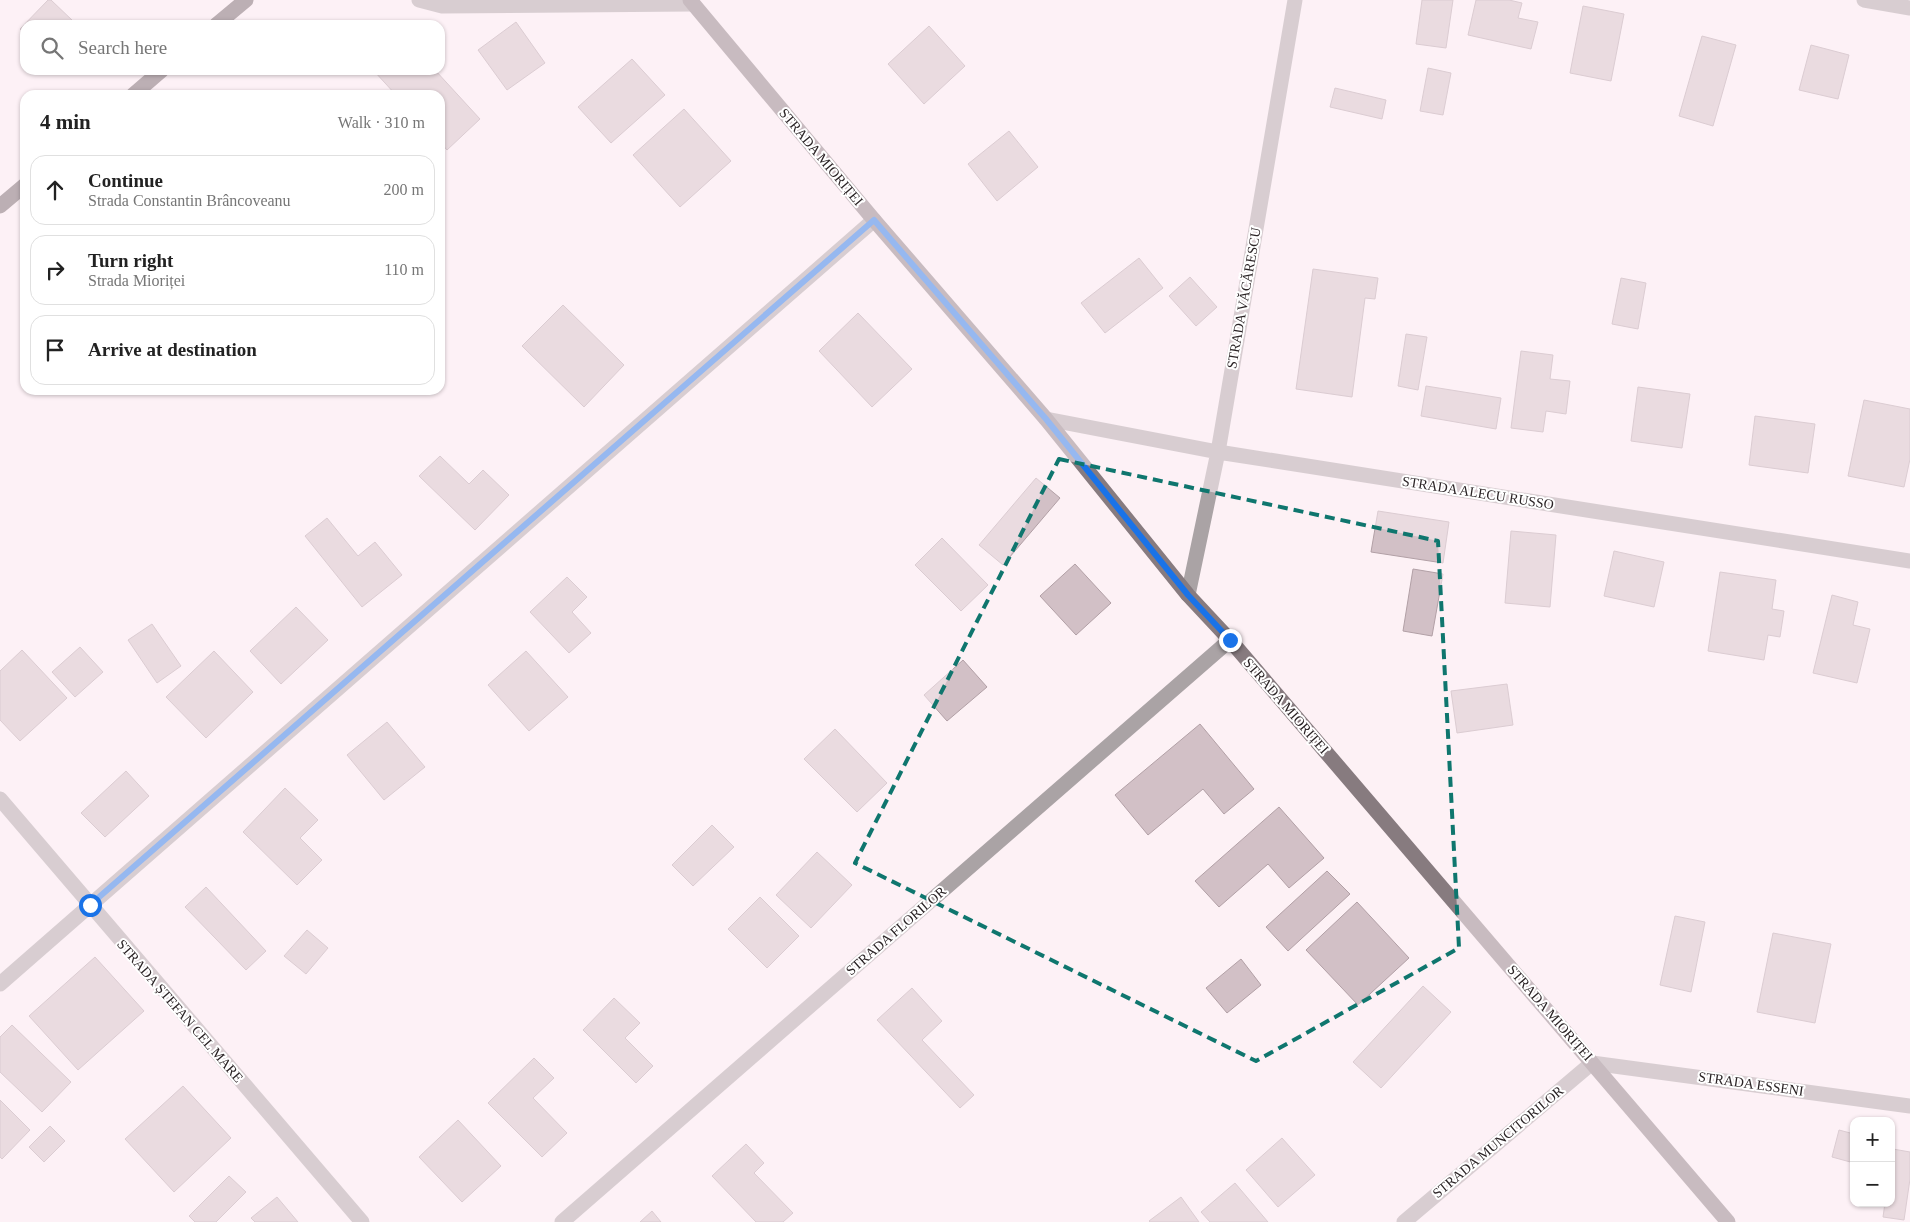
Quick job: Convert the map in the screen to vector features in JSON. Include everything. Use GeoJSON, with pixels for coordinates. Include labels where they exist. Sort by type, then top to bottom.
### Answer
{"type":"FeatureCollection","features":[{"type":"Feature","properties":{"kind":"main road"},"geometry":{"type":"LineString","coordinates":[[222,20],[246,0]]}},
{"type":"Feature","properties":{"kind":"main road"},"geometry":{"type":"LineString","coordinates":[[139,90],[156,75]]}},
{"type":"Feature","properties":{"kind":"main road"},"geometry":{"type":"LineString","coordinates":[[0,206],[20,190]]}},
{"type":"Feature","properties":{"kind":"street","name":"STRADA MIORIȚEI"},"geometry":{"type":"LineString","coordinates":[[418,0],[442,6],[691,2],[874,220],[1046,419],[1188,595],[1230,640],[1728,1222]]}},
{"type":"Feature","properties":{"kind":"street","name":"STRADA VĂCĂRESCU"},"geometry":{"type":"LineString","coordinates":[[1188,595],[1218,452],[1295,0]]}},
{"type":"Feature","properties":{"kind":"street"},"geometry":{"type":"LineString","coordinates":[[1864,0],[1910,8]]}},
{"type":"Feature","properties":{"kind":"street"},"geometry":{"type":"LineString","coordinates":[[0,984],[874,220]]}},
{"type":"Feature","properties":{"kind":"street","name":"STRADA ALECU RUSSO"},"geometry":{"type":"LineString","coordinates":[[1046,419],[1218,452],[1910,561]]}},
{"type":"Feature","properties":{"kind":"street","name":"STRADA FLORILOR"},"geometry":{"type":"LineString","coordinates":[[562,1222],[1230,640]]}},
{"type":"Feature","properties":{"kind":"street","name":"STRADA ȘTEFAN CEL MARE"},"geometry":{"type":"LineString","coordinates":[[0,799],[362,1222]]}},
{"type":"Feature","properties":{"kind":"street","name":"STRADA ESSENI"},"geometry":{"type":"LineString","coordinates":[[1592,1063],[1910,1106]]}},
{"type":"Feature","properties":{"kind":"street","name":"STRADA MUNCITORILOR"},"geometry":{"type":"LineString","coordinates":[[1404,1222],[1592,1063]]}},
{"type":"Feature","properties":{"kind":"highlighted area"},"geometry":{"type":"Polygon","coordinates":[[[1059,459],[1438,541],[1459,948],[1256,1061],[855,863],[1059,459]]]}},
{"type":"Feature","properties":{"kind":"building"},"geometry":{"type":"Polygon","coordinates":[[[48,0],[51,0],[72,20],[29,20],[48,0]]]}},
{"type":"Feature","properties":{"kind":"building"},"geometry":{"type":"Polygon","coordinates":[[[1422,0],[1453,0],[1446,48],[1416,44],[1422,0]]]}},
{"type":"Feature","properties":{"kind":"building"},"geometry":{"type":"Polygon","coordinates":[[[1476,0],[1509,0],[1522,3],[1518,18],[1538,22],[1531,49],[1468,35],[1476,0]]]}},
{"type":"Feature","properties":{"kind":"building"},"geometry":{"type":"Polygon","coordinates":[[[1583,6],[1624,14],[1611,81],[1570,73],[1583,6]]]}},
{"type":"Feature","properties":{"kind":"building"},"geometry":{"type":"Polygon","coordinates":[[[516,22],[545,63],[507,90],[478,50],[516,22]]]}},
{"type":"Feature","properties":{"kind":"building"},"geometry":{"type":"Polygon","coordinates":[[[929,26],[965,66],[924,104],[888,64],[929,26]]]}},
{"type":"Feature","properties":{"kind":"building"},"geometry":{"type":"Polygon","coordinates":[[[1702,36],[1736,45],[1713,126],[1679,116],[1702,36]]]}},
{"type":"Feature","properties":{"kind":"building"},"geometry":{"type":"Polygon","coordinates":[[[1811,45],[1849,55],[1838,99],[1799,90],[1811,45]]]}},
{"type":"Feature","properties":{"kind":"building"},"geometry":{"type":"Polygon","coordinates":[[[632,59],[665,95],[611,143],[578,107],[632,59]]]}},
{"type":"Feature","properties":{"kind":"building"},"geometry":{"type":"Polygon","coordinates":[[[1428,68],[1451,73],[1443,115],[1420,111],[1428,68]]]}},
{"type":"Feature","properties":{"kind":"building"},"geometry":{"type":"Polygon","coordinates":[[[378,75],[440,75],[480,119],[447,150],[445,148],[445,90],[391,90],[378,75]]]}},
{"type":"Feature","properties":{"kind":"building"},"geometry":{"type":"Polygon","coordinates":[[[1335,88],[1386,100],[1382,119],[1330,107],[1335,88]]]}},
{"type":"Feature","properties":{"kind":"building"},"geometry":{"type":"Polygon","coordinates":[[[684,109],[731,161],[680,207],[633,155],[684,109]]]}},
{"type":"Feature","properties":{"kind":"building"},"geometry":{"type":"Polygon","coordinates":[[[1009,131],[1038,167],[997,201],[968,164],[1009,131]]]}},
{"type":"Feature","properties":{"kind":"building"},"geometry":{"type":"Polygon","coordinates":[[[1139,258],[1163,288],[1105,333],[1081,303],[1139,258]]]}},
{"type":"Feature","properties":{"kind":"building"},"geometry":{"type":"Polygon","coordinates":[[[1313,269],[1378,278],[1375,299],[1365,298],[1352,397],[1296,389],[1313,269]]]}},
{"type":"Feature","properties":{"kind":"building"},"geometry":{"type":"Polygon","coordinates":[[[1190,277],[1217,307],[1196,326],[1169,296],[1190,277]]]}},
{"type":"Feature","properties":{"kind":"building"},"geometry":{"type":"Polygon","coordinates":[[[1621,278],[1646,283],[1638,329],[1612,324],[1621,278]]]}},
{"type":"Feature","properties":{"kind":"building"},"geometry":{"type":"Polygon","coordinates":[[[563,305],[624,365],[584,407],[522,346],[563,305]]]}},
{"type":"Feature","properties":{"kind":"building"},"geometry":{"type":"Polygon","coordinates":[[[858,313],[912,369],[872,407],[819,351],[858,313]]]}},
{"type":"Feature","properties":{"kind":"building"},"geometry":{"type":"Polygon","coordinates":[[[1406,334],[1427,337],[1418,390],[1398,386],[1406,334]]]}},
{"type":"Feature","properties":{"kind":"building"},"geometry":{"type":"Polygon","coordinates":[[[1521,351],[1553,355],[1550,379],[1570,381],[1566,414],[1546,411],[1543,432],[1511,428],[1521,351]]]}},
{"type":"Feature","properties":{"kind":"building"},"geometry":{"type":"Polygon","coordinates":[[[1426,386],[1501,398],[1496,429],[1421,416],[1426,386]]]}},
{"type":"Feature","properties":{"kind":"building"},"geometry":{"type":"Polygon","coordinates":[[[1638,387],[1690,394],[1682,448],[1631,441],[1638,387]]]}},
{"type":"Feature","properties":{"kind":"building"},"geometry":{"type":"Polygon","coordinates":[[[1864,400],[1910,409],[1910,459],[1904,487],[1848,476],[1864,400]]]}},
{"type":"Feature","properties":{"kind":"building"},"geometry":{"type":"Polygon","coordinates":[[[1755,416],[1815,424],[1808,473],[1749,465],[1755,416]]]}},
{"type":"Feature","properties":{"kind":"building"},"geometry":{"type":"Polygon","coordinates":[[[440,456],[469,484],[483,470],[509,495],[475,530],[419,476],[440,456]]]}},
{"type":"Feature","properties":{"kind":"building"},"geometry":{"type":"Polygon","coordinates":[[[1036,478],[1060,498],[1003,565],[979,545],[1036,478]]]}},
{"type":"Feature","properties":{"kind":"building"},"geometry":{"type":"Polygon","coordinates":[[[1378,511],[1449,522],[1443,563],[1371,552],[1378,511]]]}},
{"type":"Feature","properties":{"kind":"building"},"geometry":{"type":"Polygon","coordinates":[[[327,518],[358,556],[375,542],[402,575],[362,607],[305,536],[327,518]]]}},
{"type":"Feature","properties":{"kind":"building"},"geometry":{"type":"Polygon","coordinates":[[[1511,531],[1556,535],[1550,607],[1505,603],[1511,531]]]}},
{"type":"Feature","properties":{"kind":"building"},"geometry":{"type":"Polygon","coordinates":[[[942,538],[988,585],[961,611],[915,565],[942,538]]]}},
{"type":"Feature","properties":{"kind":"building"},"geometry":{"type":"Polygon","coordinates":[[[1614,551],[1664,562],[1654,607],[1604,596],[1614,551]]]}},
{"type":"Feature","properties":{"kind":"building"},"geometry":{"type":"Polygon","coordinates":[[[1075,564],[1111,603],[1076,635],[1040,596],[1075,564]]]}},
{"type":"Feature","properties":{"kind":"building"},"geometry":{"type":"Polygon","coordinates":[[[1413,569],[1443,574],[1432,636],[1403,631],[1413,569]]]}},
{"type":"Feature","properties":{"kind":"building"},"geometry":{"type":"Polygon","coordinates":[[[1720,572],[1776,580],[1772,609],[1784,611],[1780,637],[1768,635],[1764,660],[1708,651],[1720,572]]]}},
{"type":"Feature","properties":{"kind":"building"},"geometry":{"type":"Polygon","coordinates":[[[567,577],[587,597],[572,612],[591,633],[569,653],[530,612],[567,577]]]}},
{"type":"Feature","properties":{"kind":"building"},"geometry":{"type":"Polygon","coordinates":[[[1832,595],[1858,602],[1853,625],[1870,629],[1857,683],[1813,673],[1832,595]]]}},
{"type":"Feature","properties":{"kind":"building"},"geometry":{"type":"Polygon","coordinates":[[[296,607],[328,640],[281,684],[250,651],[296,607]]]}},
{"type":"Feature","properties":{"kind":"building"},"geometry":{"type":"Polygon","coordinates":[[[152,624],[181,666],[157,683],[128,640],[152,624]]]}},
{"type":"Feature","properties":{"kind":"building"},"geometry":{"type":"Polygon","coordinates":[[[80,647],[103,672],[75,697],[52,672],[80,647]]]}},
{"type":"Feature","properties":{"kind":"building"},"geometry":{"type":"Polygon","coordinates":[[[22,650],[67,698],[20,741],[0,720],[0,671],[22,650]]]}},
{"type":"Feature","properties":{"kind":"building"},"geometry":{"type":"Polygon","coordinates":[[[214,651],[253,692],[206,738],[166,697],[214,651]]]}},
{"type":"Feature","properties":{"kind":"building"},"geometry":{"type":"Polygon","coordinates":[[[526,651],[568,697],[529,731],[488,685],[526,651]]]}},
{"type":"Feature","properties":{"kind":"building"},"geometry":{"type":"Polygon","coordinates":[[[963,660],[987,687],[947,721],[924,695],[963,660]]]}},
{"type":"Feature","properties":{"kind":"building"},"geometry":{"type":"Polygon","coordinates":[[[1507,684],[1513,725],[1457,733],[1451,691],[1507,684]]]}},
{"type":"Feature","properties":{"kind":"building"},"geometry":{"type":"Polygon","coordinates":[[[387,722],[425,767],[384,800],[347,755],[387,722]]]}},
{"type":"Feature","properties":{"kind":"building"},"geometry":{"type":"Polygon","coordinates":[[[1200,724],[1254,789],[1224,814],[1203,789],[1148,835],[1115,795],[1200,724]]]}},
{"type":"Feature","properties":{"kind":"building"},"geometry":{"type":"Polygon","coordinates":[[[835,729],[887,783],[857,812],[804,759],[835,729]]]}},
{"type":"Feature","properties":{"kind":"building"},"geometry":{"type":"Polygon","coordinates":[[[126,771],[149,796],[105,837],[81,813],[126,771]]]}},
{"type":"Feature","properties":{"kind":"building"},"geometry":{"type":"Polygon","coordinates":[[[285,788],[318,820],[300,838],[322,860],[297,885],[243,832],[285,788]]]}},
{"type":"Feature","properties":{"kind":"building"},"geometry":{"type":"Polygon","coordinates":[[[1279,807],[1324,858],[1289,888],[1268,864],[1219,907],[1195,881],[1279,807]]]}},
{"type":"Feature","properties":{"kind":"building"},"geometry":{"type":"Polygon","coordinates":[[[712,825],[734,847],[693,886],[672,865],[712,825]]]}},
{"type":"Feature","properties":{"kind":"building"},"geometry":{"type":"Polygon","coordinates":[[[817,852],[852,885],[811,928],[776,895],[817,852]]]}},
{"type":"Feature","properties":{"kind":"building"},"geometry":{"type":"Polygon","coordinates":[[[1327,871],[1350,894],[1288,951],[1266,927],[1327,871]]]}},
{"type":"Feature","properties":{"kind":"building"},"geometry":{"type":"Polygon","coordinates":[[[206,887],[266,951],[246,970],[185,907],[206,887]]]}},
{"type":"Feature","properties":{"kind":"building"},"geometry":{"type":"Polygon","coordinates":[[[760,897],[799,936],[767,968],[728,929],[760,897]]]}},
{"type":"Feature","properties":{"kind":"building"},"geometry":{"type":"Polygon","coordinates":[[[1357,902],[1409,958],[1358,1005],[1306,950],[1357,902]]]}},
{"type":"Feature","properties":{"kind":"building"},"geometry":{"type":"Polygon","coordinates":[[[1675,916],[1705,922],[1691,992],[1660,985],[1675,916]]]}},
{"type":"Feature","properties":{"kind":"building"},"geometry":{"type":"Polygon","coordinates":[[[307,930],[328,948],[306,974],[284,956],[307,930]]]}},
{"type":"Feature","properties":{"kind":"building"},"geometry":{"type":"Polygon","coordinates":[[[1773,933],[1831,944],[1815,1023],[1757,1012],[1773,933]]]}},
{"type":"Feature","properties":{"kind":"building"},"geometry":{"type":"Polygon","coordinates":[[[95,957],[144,1011],[78,1070],[29,1016],[95,957]]]}},
{"type":"Feature","properties":{"kind":"building"},"geometry":{"type":"Polygon","coordinates":[[[1241,959],[1261,985],[1227,1013],[1206,988],[1241,959]]]}},
{"type":"Feature","properties":{"kind":"building"},"geometry":{"type":"Polygon","coordinates":[[[1423,986],[1451,1012],[1381,1088],[1353,1062],[1423,986]]]}},
{"type":"Feature","properties":{"kind":"building"},"geometry":{"type":"Polygon","coordinates":[[[912,988],[942,1021],[922,1040],[974,1095],[960,1108],[877,1020],[912,988]]]}},
{"type":"Feature","properties":{"kind":"building"},"geometry":{"type":"Polygon","coordinates":[[[614,998],[640,1023],[625,1038],[653,1066],[636,1083],[583,1030],[614,998]]]}},
{"type":"Feature","properties":{"kind":"building"},"geometry":{"type":"Polygon","coordinates":[[[12,1025],[71,1082],[42,1112],[0,1072],[0,1037],[12,1025]]]}},
{"type":"Feature","properties":{"kind":"building"},"geometry":{"type":"Polygon","coordinates":[[[534,1058],[554,1078],[533,1098],[567,1133],[542,1157],[488,1103],[534,1058]]]}},
{"type":"Feature","properties":{"kind":"building"},"geometry":{"type":"Polygon","coordinates":[[[183,1086],[231,1138],[174,1192],[125,1139],[183,1086]]]}},
{"type":"Feature","properties":{"kind":"building"},"geometry":{"type":"Polygon","coordinates":[[[0,1100],[30,1130],[2,1159],[0,1157],[0,1100]]]}},
{"type":"Feature","properties":{"kind":"building"},"geometry":{"type":"Polygon","coordinates":[[[458,1120],[501,1166],[462,1202],[419,1157],[458,1120]]]}},
{"type":"Feature","properties":{"kind":"building"},"geometry":{"type":"Polygon","coordinates":[[[50,1126],[65,1141],[44,1162],[29,1147],[50,1126]]]}},
{"type":"Feature","properties":{"kind":"building"},"geometry":{"type":"Polygon","coordinates":[[[1839,1130],[1850,1133],[1850,1162],[1832,1157],[1839,1130]]]}},
{"type":"Feature","properties":{"kind":"building"},"geometry":{"type":"Polygon","coordinates":[[[1282,1138],[1315,1175],[1278,1207],[1246,1170],[1282,1138]]]}},
{"type":"Feature","properties":{"kind":"building"},"geometry":{"type":"Polygon","coordinates":[[[746,1144],[764,1163],[754,1173],[793,1213],[783,1222],[756,1222],[712,1176],[746,1144]]]}},
{"type":"Feature","properties":{"kind":"building"},"geometry":{"type":"Polygon","coordinates":[[[1895,1149],[1910,1152],[1910,1179],[1904,1220],[1883,1217],[1884,1207],[1895,1207],[1895,1149]]]}},
{"type":"Feature","properties":{"kind":"building"},"geometry":{"type":"Polygon","coordinates":[[[229,1176],[246,1192],[216,1222],[195,1222],[189,1216],[229,1176]]]}},
{"type":"Feature","properties":{"kind":"building"},"geometry":{"type":"Polygon","coordinates":[[[1235,1183],[1268,1222],[1210,1222],[1201,1212],[1235,1183]]]}},
{"type":"Feature","properties":{"kind":"building"},"geometry":{"type":"Polygon","coordinates":[[[277,1197],[298,1222],[255,1222],[251,1218],[277,1197]]]}},
{"type":"Feature","properties":{"kind":"building"},"geometry":{"type":"Polygon","coordinates":[[[1181,1197],[1199,1222],[1149,1221],[1181,1197]]]}},
{"type":"Feature","properties":{"kind":"building"},"geometry":{"type":"Polygon","coordinates":[[[652,1211],[661,1222],[640,1222],[652,1211]]]}},
{"type":"Feature","properties":{"kind":"route"},"geometry":{"type":"LineString","coordinates":[[90,905],[874,220],[1046,419],[1188,595],[1230,640]]}}]}
